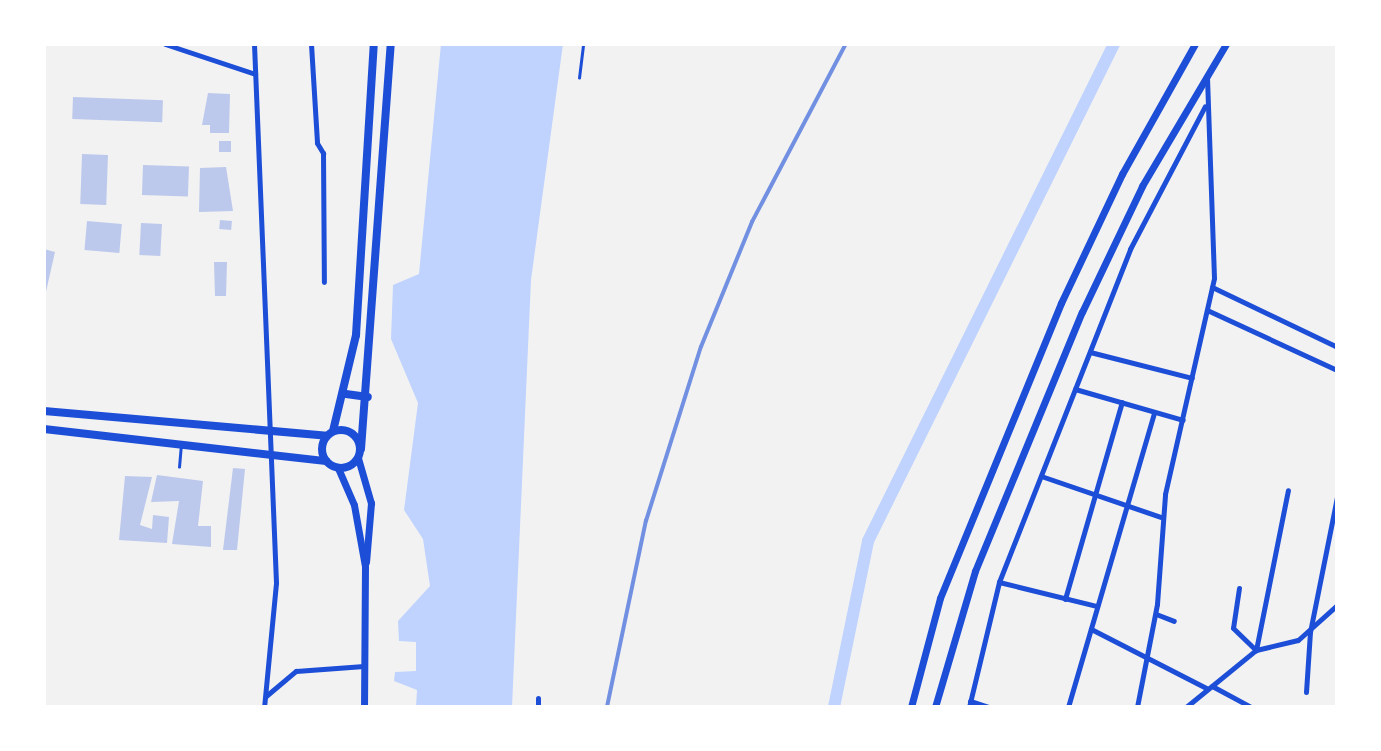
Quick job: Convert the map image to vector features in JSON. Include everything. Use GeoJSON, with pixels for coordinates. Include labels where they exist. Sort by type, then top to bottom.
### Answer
{"type":"FeatureCollection","features":[{"type":"Feature","properties":{"kind":"main road"},"geometry":{"type":"LineString","coordinates":[[326,461],[330,433],[346,394],[356,335],[373,44]]}},
{"type":"Feature","properties":{"kind":"main road"},"geometry":{"type":"LineString","coordinates":[[364,707],[365,566],[371,503],[358,458],[368,397],[391,44]]}},
{"type":"Feature","properties":{"kind":"main road"},"geometry":{"type":"LineString","coordinates":[[911,707],[940,598],[1061,303],[1122,174],[1195,44]]}},
{"type":"Feature","properties":{"kind":"main road"},"geometry":{"type":"LineString","coordinates":[[935,707],[975,571],[1076,324],[1142,186],[1226,44]]}},
{"type":"Feature","properties":{"kind":"main road"},"geometry":{"type":"LineString","coordinates":[[346,394],[368,397]]}},
{"type":"Feature","properties":{"kind":"main road"},"geometry":{"type":"LineString","coordinates":[[44,411],[270,431],[355,435],[361,449]]}},
{"type":"Feature","properties":{"kind":"main road"},"geometry":{"type":"LineString","coordinates":[[44,429],[269,451],[326,461],[338,468],[354,505],[365,566]]}},
{"type":"Feature","properties":{"kind":"main road"},"geometry":{"type":"LineString","coordinates":[[338,468],[358,458]]}},
{"type":"Feature","properties":{"kind":"street"},"geometry":{"type":"LineString","coordinates":[[165,44],[255,74]]}},
{"type":"Feature","properties":{"kind":"street"},"geometry":{"type":"LineString","coordinates":[[254,44],[276,583],[264,707]]}},
{"type":"Feature","properties":{"kind":"street"},"geometry":{"type":"LineString","coordinates":[[311,44],[317,143],[323,153],[324,282]]}},
{"type":"Feature","properties":{"kind":"street"},"geometry":{"type":"LineString","coordinates":[[1137,707],[1156,614],[1161,517],[1212,287],[1205,106],[1207,75]]}},
{"type":"Feature","properties":{"kind":"street"},"geometry":{"type":"LineString","coordinates":[[989,707],[969,704],[999,582],[1130,249],[1205,106]]}},
{"type":"Feature","properties":{"kind":"street"},"geometry":{"type":"LineString","coordinates":[[1212,287],[1337,347]]}},
{"type":"Feature","properties":{"kind":"street"},"geometry":{"type":"LineString","coordinates":[[1207,310],[1337,370]]}},
{"type":"Feature","properties":{"kind":"street"},"geometry":{"type":"LineString","coordinates":[[1090,352],[1192,378]]}},
{"type":"Feature","properties":{"kind":"street"},"geometry":{"type":"LineString","coordinates":[[1075,389],[1184,420]]}},
{"type":"Feature","properties":{"kind":"street"},"geometry":{"type":"LineString","coordinates":[[1065,599],[1122,402]]}},
{"type":"Feature","properties":{"kind":"street"},"geometry":{"type":"LineString","coordinates":[[1068,707],[1154,412]]}},
{"type":"Feature","properties":{"kind":"street"},"geometry":{"type":"LineString","coordinates":[[1041,476],[1161,517]]}},
{"type":"Feature","properties":{"kind":"street"},"geometry":{"type":"LineString","coordinates":[[1256,650],[1287,490]]}},
{"type":"Feature","properties":{"kind":"street"},"geometry":{"type":"LineString","coordinates":[[1306,692],[1310,632],[1337,497]]}},
{"type":"Feature","properties":{"kind":"street"},"geometry":{"type":"LineString","coordinates":[[999,582],[1097,607]]}},
{"type":"Feature","properties":{"kind":"street"},"geometry":{"type":"LineString","coordinates":[[1239,588],[1233,628],[1256,650]]}},
{"type":"Feature","properties":{"kind":"street"},"geometry":{"type":"LineString","coordinates":[[1186,707],[1256,650],[1310,632],[1337,605]]}},
{"type":"Feature","properties":{"kind":"street"},"geometry":{"type":"LineString","coordinates":[[1156,614],[1174,621]]}},
{"type":"Feature","properties":{"kind":"street"},"geometry":{"type":"LineString","coordinates":[[1091,629],[1147,653],[1251,707]]}},
{"type":"Feature","properties":{"kind":"street"},"geometry":{"type":"LineString","coordinates":[[264,698],[296,671],[364,666]]}},
{"type":"Feature","properties":{"kind":"street"},"geometry":{"type":"LineString","coordinates":[[538,698],[538,707]]}},
{"type":"Feature","properties":{"kind":"lane"},"geometry":{"type":"LineString","coordinates":[[579,78],[583,44]]}},
{"type":"Feature","properties":{"kind":"lane"},"geometry":{"type":"LineString","coordinates":[[179,467],[181,442]]}},
{"type":"Feature","properties":{"kind":"water"},"geometry":{"type":"Polygon","coordinates":[[[441,44],[563,44],[531,280],[512,707],[416,707],[417,690],[394,681],[395,672],[416,671],[416,642],[399,641],[398,621],[430,586],[423,539],[404,510],[418,403],[391,339],[393,285],[419,274],[441,44]]]}},
{"type":"Feature","properties":{"kind":"building"},"geometry":{"type":"Polygon","coordinates":[[[208,93],[230,94],[229,133],[210,133],[210,125],[202,125],[208,93]]]}},
{"type":"Feature","properties":{"kind":"building"},"geometry":{"type":"Polygon","coordinates":[[[73,97],[163,100],[162,122],[72,119],[73,97]]]}},
{"type":"Feature","properties":{"kind":"building"},"geometry":{"type":"Polygon","coordinates":[[[219,141],[231,141],[231,152],[219,152],[219,141]]]}},
{"type":"Feature","properties":{"kind":"building"},"geometry":{"type":"Polygon","coordinates":[[[82,154],[108,155],[106,205],[80,204],[82,154]]]}},
{"type":"Feature","properties":{"kind":"building"},"geometry":{"type":"Polygon","coordinates":[[[143,165],[189,167],[188,197],[142,195],[143,165]]]}},
{"type":"Feature","properties":{"kind":"building"},"geometry":{"type":"Polygon","coordinates":[[[226,167],[233,211],[199,212],[200,168],[226,167]]]}},
{"type":"Feature","properties":{"kind":"building"},"geometry":{"type":"Polygon","coordinates":[[[220,220],[232,221],[231,230],[219,229],[220,220]]]}},
{"type":"Feature","properties":{"kind":"building"},"geometry":{"type":"Polygon","coordinates":[[[87,221],[122,224],[119,253],[84,250],[87,221]]]}},
{"type":"Feature","properties":{"kind":"building"},"geometry":{"type":"Polygon","coordinates":[[[141,223],[162,224],[160,256],[139,255],[141,223]]]}},
{"type":"Feature","properties":{"kind":"building"},"geometry":{"type":"Polygon","coordinates":[[[44,249],[55,252],[45,296],[44,296],[44,249]]]}},
{"type":"Feature","properties":{"kind":"building"},"geometry":{"type":"Polygon","coordinates":[[[214,262],[227,262],[226,296],[215,296],[214,262]]]}},
{"type":"Feature","properties":{"kind":"building"},"geometry":{"type":"Polygon","coordinates":[[[233,468],[245,469],[237,550],[223,550],[233,468]]]}},
{"type":"Feature","properties":{"kind":"building"},"geometry":{"type":"Polygon","coordinates":[[[157,475],[203,481],[198,526],[211,526],[211,547],[172,544],[179,501],[151,502],[157,475]]]}},
{"type":"Feature","properties":{"kind":"building"},"geometry":{"type":"Polygon","coordinates":[[[125,476],[152,477],[140,525],[152,529],[153,515],[169,517],[167,543],[119,540],[125,476]]]}},
{"type":"Feature","properties":{"kind":"waterway"},"geometry":{"type":"LineString","coordinates":[[834,707],[868,541],[1114,44]]}},
{"type":"Feature","properties":{"kind":"railway"},"geometry":{"type":"LineString","coordinates":[[607,707],[646,521],[701,347],[752,222],[846,44]]}}]}
